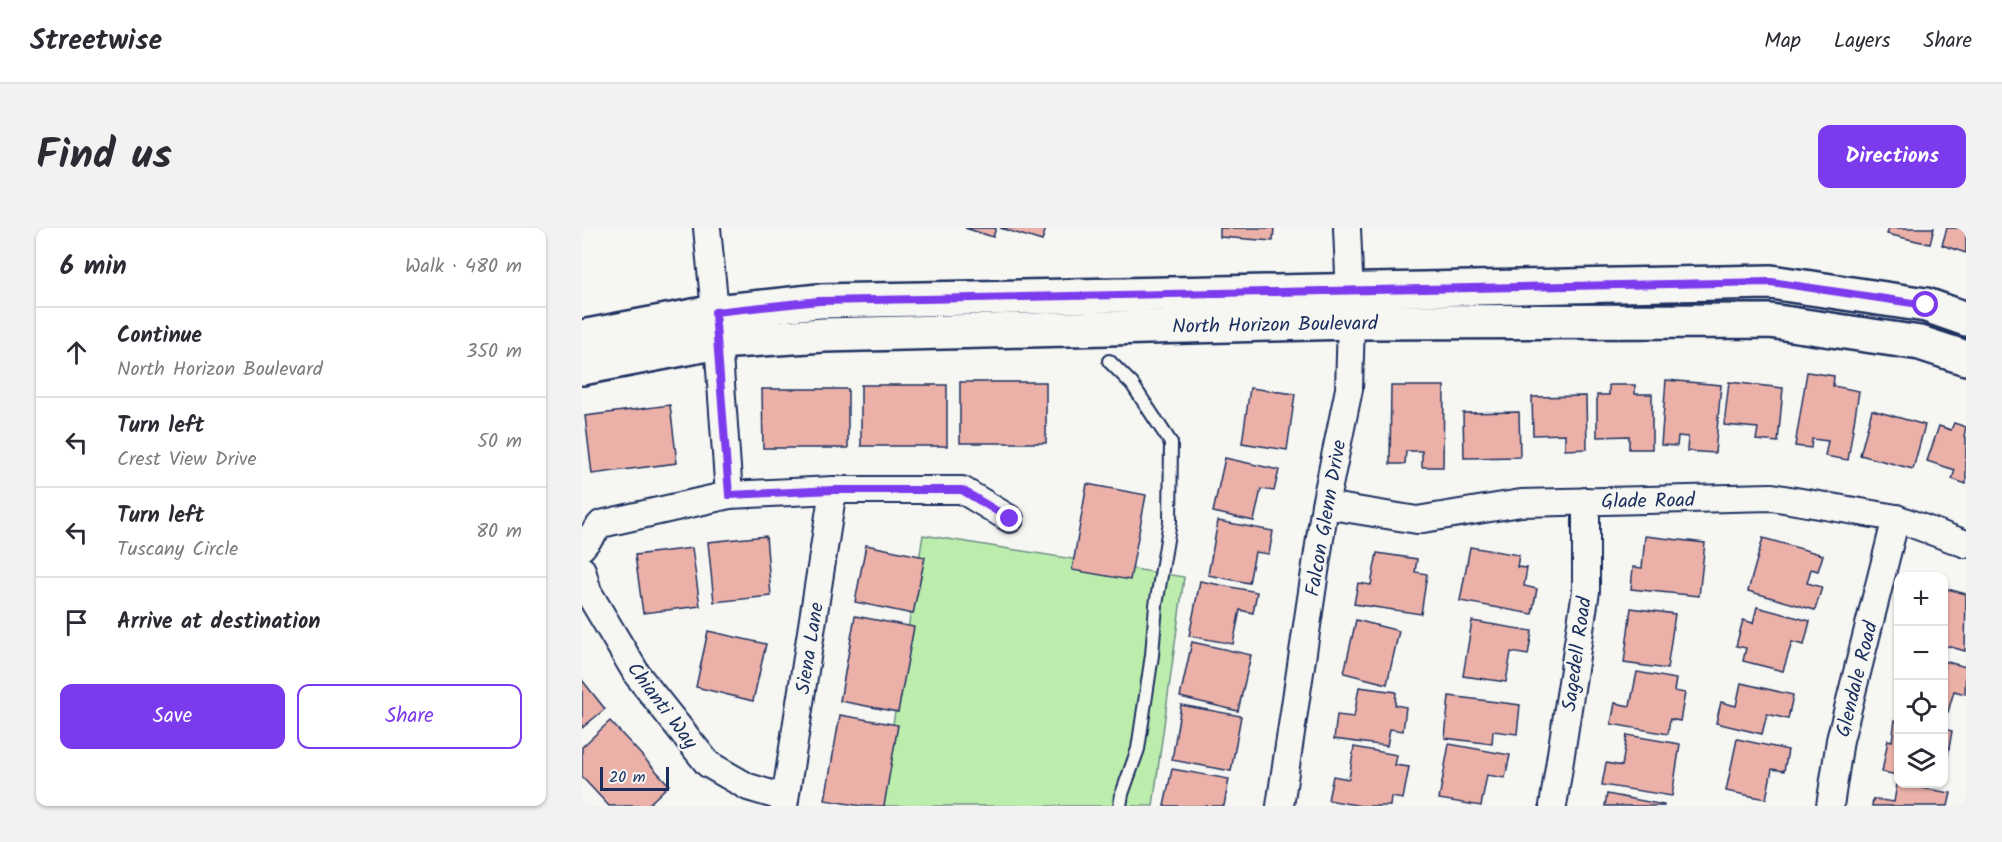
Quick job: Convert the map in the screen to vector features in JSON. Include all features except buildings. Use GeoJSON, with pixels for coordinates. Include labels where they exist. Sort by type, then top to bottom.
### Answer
{"type":"FeatureCollection","features":[{"type":"Feature","properties":{"kind":"street"},"geometry":{"type":"LineString","coordinates":[[706,228],[729,495]]}},
{"type":"Feature","properties":{"kind":"street","name":"Falcon Glenn Drive"},"geometry":{"type":"LineString","coordinates":[[1280,806],[1325,505],[1349,389],[1350,306],[1347,228]]}},
{"type":"Feature","properties":{"kind":"street","name":"North Horizon Boulevard"},"geometry":{"type":"LineString","coordinates":[[1350,306],[1771,282],[1926,305],[1966,319]]}},
{"type":"Feature","properties":{"kind":"street","name":"North Horizon Boulevard"},"geometry":{"type":"LineString","coordinates":[[582,368],[716,327],[819,301],[1350,306],[1770,321],[1920,343],[1966,358]]}},
{"type":"Feature","properties":{"kind":"street","name":"North Horizon Boulevard"},"geometry":{"type":"LineString","coordinates":[[582,337],[716,327]]}},
{"type":"Feature","properties":{"kind":"street"},"geometry":{"type":"LineString","coordinates":[[582,547],[601,524],[729,495],[833,490],[962,490],[1010,519]]}},
{"type":"Feature","properties":{"kind":"street","name":"Siena Lane"},"geometry":{"type":"LineString","coordinates":[[785,802],[833,490]]}},
{"type":"Feature","properties":{"kind":"street","name":"Glade Road"},"geometry":{"type":"LineString","coordinates":[[1325,505],[1417,519],[1521,503],[1772,497],[1896,518],[1966,544]]}},
{"type":"Feature","properties":{"kind":"street","name":"Sagedell Road"},"geometry":{"type":"LineString","coordinates":[[1553,806],[1586,591],[1586,501]]}},
{"type":"Feature","properties":{"kind":"street","name":"Glendale Road"},"geometry":{"type":"LineString","coordinates":[[1830,806],[1840,740],[1896,518]]}},
{"type":"Feature","properties":{"kind":"street","name":"Chianti Way"},"geometry":{"type":"LineString","coordinates":[[582,570],[588,592],[638,676],[708,764],[748,787],[785,802]]}},
{"type":"Feature","properties":{"kind":"lane"},"geometry":{"type":"LineString","coordinates":[[1109,361],[1132,384],[1171,443],[1170,522],[1156,604],[1152,655],[1138,749],[1120,806]]}},
{"type":"Feature","properties":{"kind":"green space"},"geometry":{"type":"Polygon","coordinates":[[[923,535],[1184,577],[1153,806],[880,806],[923,535]]]}},
{"type":"Feature","properties":{"kind":"route"},"geometry":{"type":"LineString","coordinates":[[1010,519],[962,490],[833,490],[729,495],[715,312],[819,301],[1771,282],[1926,305]]}}]}
